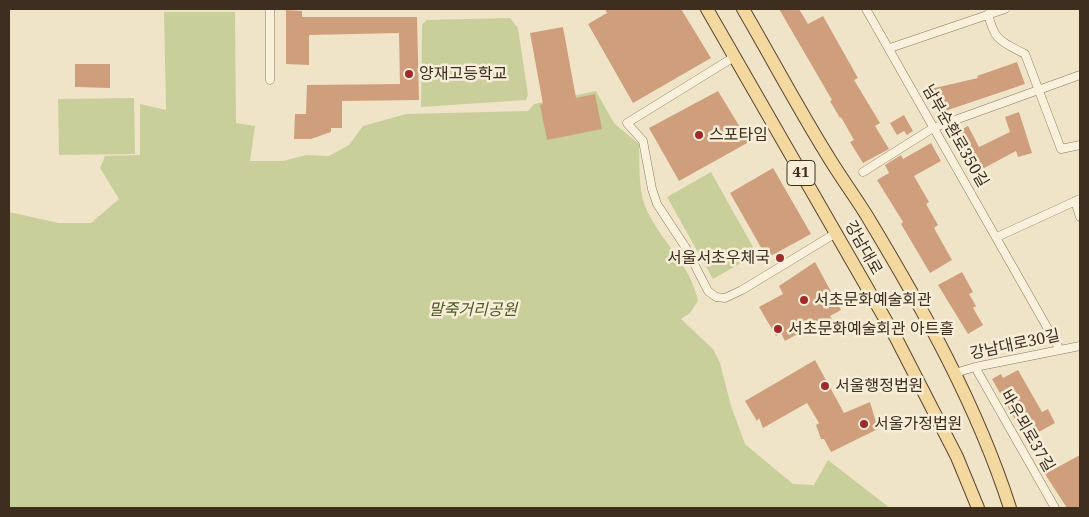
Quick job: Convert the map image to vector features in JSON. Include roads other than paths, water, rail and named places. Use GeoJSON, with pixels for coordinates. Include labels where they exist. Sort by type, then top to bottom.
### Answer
{"type":"FeatureCollection","features":[{"type":"Feature","properties":{"kind":"main road","name":"강남대로"},"geometry":{"type":"LineString","coordinates":[[707,9],[896,338],[953,449],[978,508]]}},
{"type":"Feature","properties":{"kind":"main road","name":"강남대로"},"geometry":{"type":"LineString","coordinates":[[743,9],[826,155],[867,215],[955,373],[974,415],[1010,508]]}},
{"type":"Feature","properties":{"kind":"street"},"geometry":{"type":"LineString","coordinates":[[270,9],[270,80]]}},
{"type":"Feature","properties":{"kind":"street","name":"남부순환로350길"},"geometry":{"type":"LineString","coordinates":[[866,9],[890,48],[1060,350]]}},
{"type":"Feature","properties":{"kind":"street"},"geometry":{"type":"LineString","coordinates":[[890,48],[1005,9]]}},
{"type":"Feature","properties":{"kind":"street"},"geometry":{"type":"LineString","coordinates":[[988,14],[992,32],[997,39],[1026,54],[1061,149],[1080,145]]}},
{"type":"Feature","properties":{"kind":"street"},"geometry":{"type":"LineString","coordinates":[[734,57],[627,123],[643,140],[652,189],[657,204],[686,248],[708,291],[716,297],[725,298],[742,290],[836,233]]}},
{"type":"Feature","properties":{"kind":"street"},"geometry":{"type":"LineString","coordinates":[[863,172],[934,128],[1080,75]]}},
{"type":"Feature","properties":{"kind":"street"},"geometry":{"type":"LineString","coordinates":[[997,237],[1078,200],[1080,218]]}},
{"type":"Feature","properties":{"kind":"street","name":"강남대로30길"},"geometry":{"type":"LineString","coordinates":[[955,373],[975,367],[1080,346]]}},
{"type":"Feature","properties":{"kind":"street","name":"바우뫼로37길"},"geometry":{"type":"LineString","coordinates":[[975,367],[1055,508]]}},
{"type":"Feature","properties":{"kind":"place","name":"양재고등학교"},"geometry":{"type":"Point","coordinates":[409,74]}},
{"type":"Feature","properties":{"kind":"place","name":"스포타임"},"geometry":{"type":"Point","coordinates":[699,135]}},
{"type":"Feature","properties":{"kind":"place","name":"서울서초우체국"},"geometry":{"type":"Point","coordinates":[780,258]}},
{"type":"Feature","properties":{"kind":"place","name":"서초문화예술회관"},"geometry":{"type":"Point","coordinates":[804,300]}},
{"type":"Feature","properties":{"kind":"place","name":"서초문화예술회관 아트홀"},"geometry":{"type":"Point","coordinates":[778,329]}},
{"type":"Feature","properties":{"kind":"place","name":"서울행정법원"},"geometry":{"type":"Point","coordinates":[825,386]}},
{"type":"Feature","properties":{"kind":"place","name":"서울가정법원"},"geometry":{"type":"Point","coordinates":[864,424]}},
{"type":"Feature","properties":{"kind":"park label","name":"말죽거리공원"},"geometry":{"type":"Point","coordinates":[473,310]}}]}
